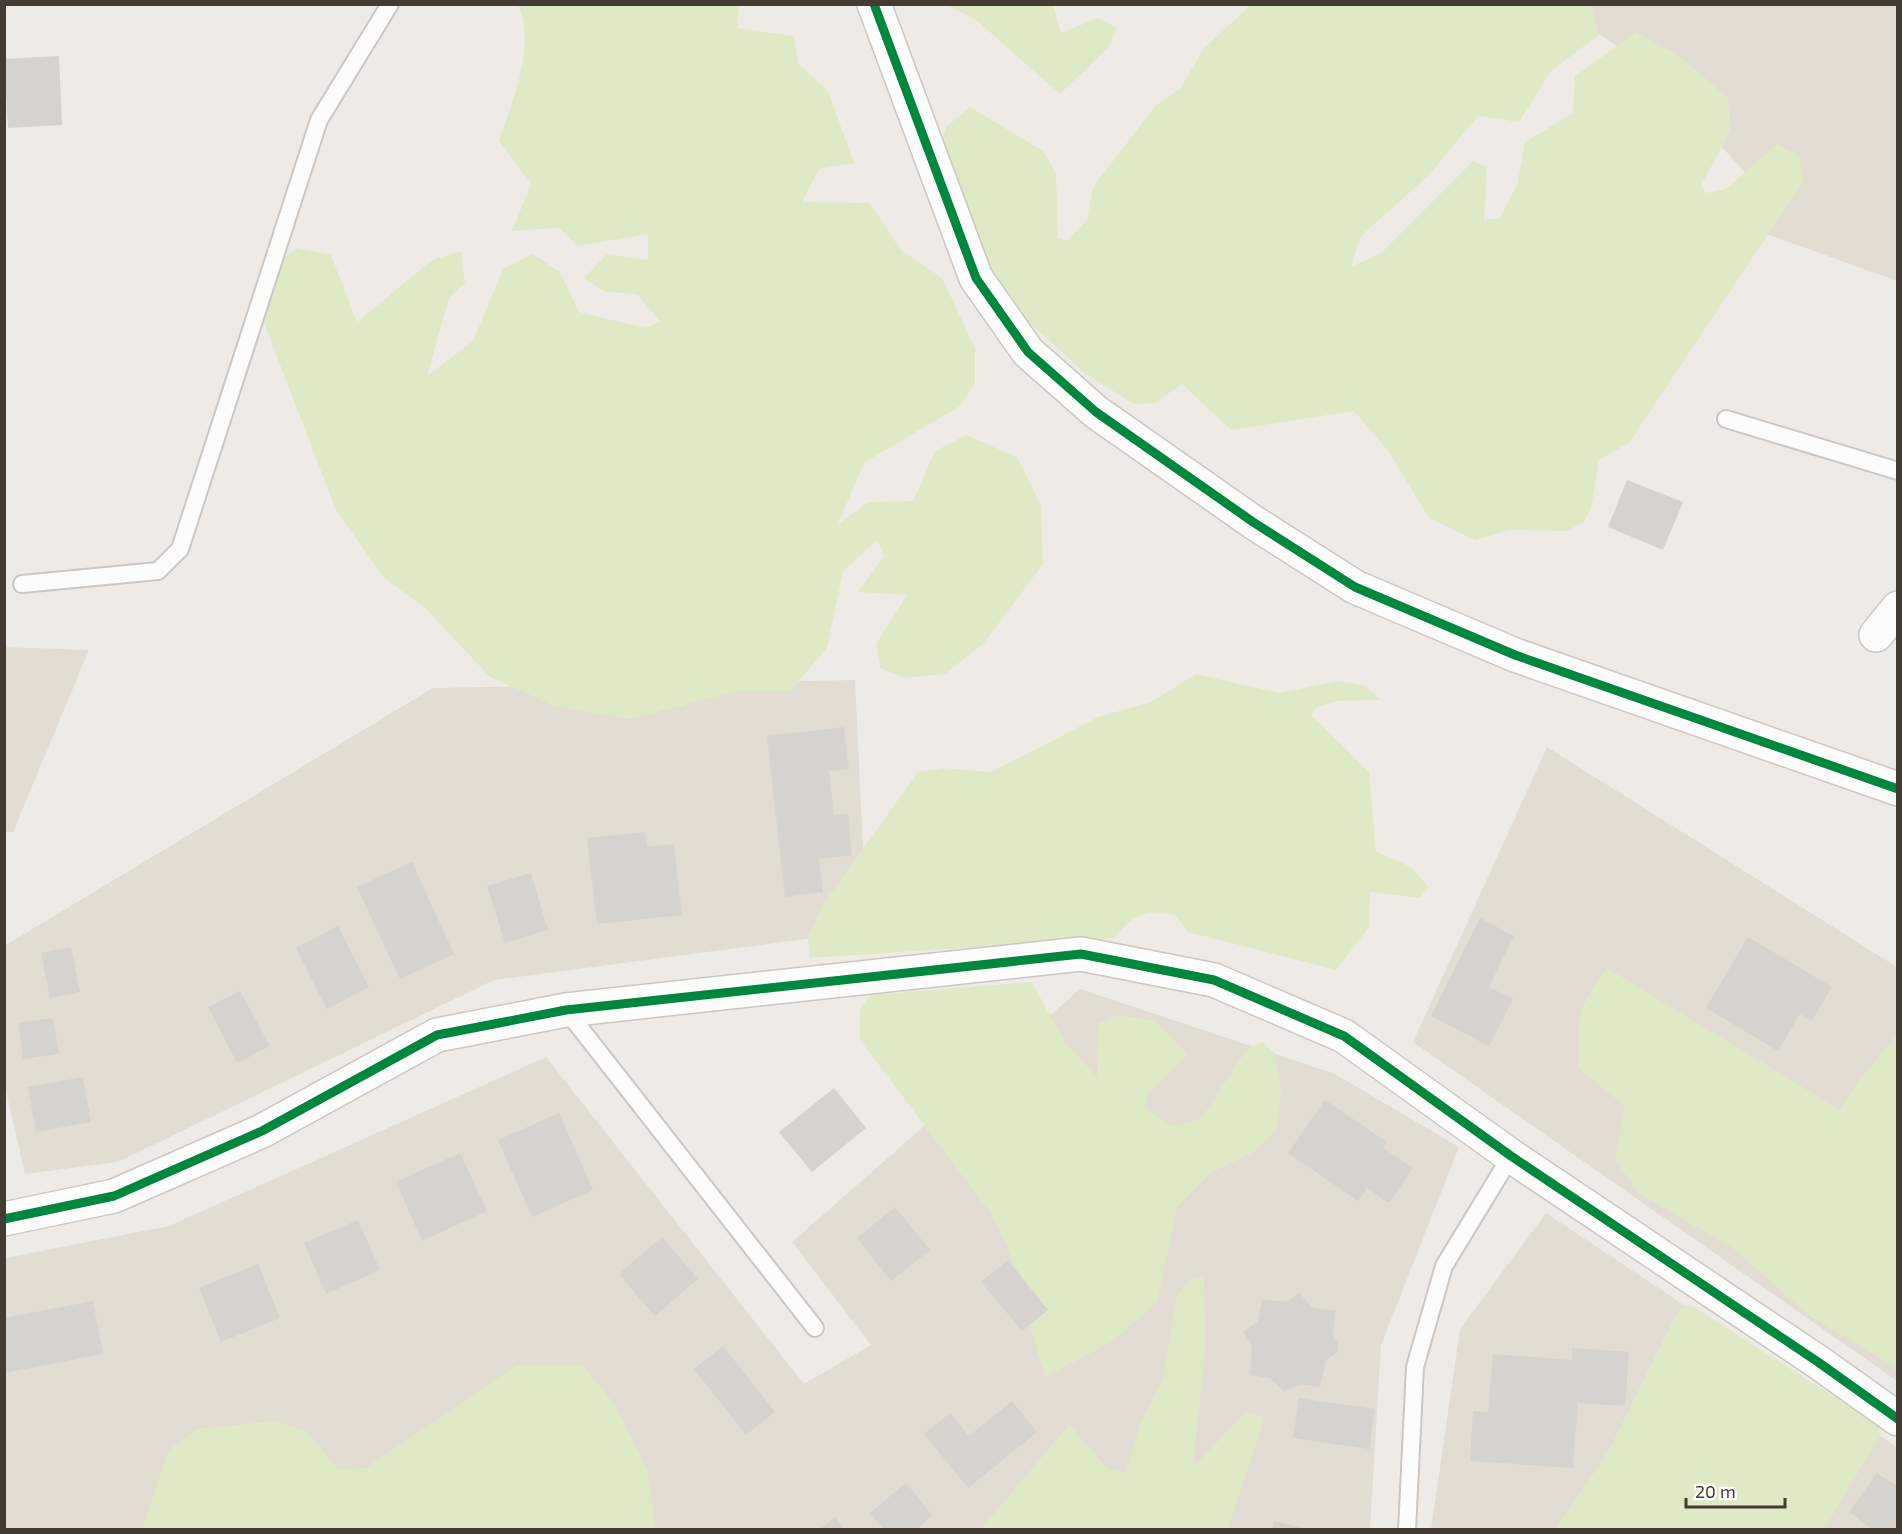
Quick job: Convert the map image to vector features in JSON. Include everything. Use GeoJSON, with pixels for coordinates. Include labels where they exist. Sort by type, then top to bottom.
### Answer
{"type":"FeatureCollection","features":[{"type":"Feature","properties":{"kind":"street"},"geometry":{"type":"LineString","coordinates":[[874,4],[976,278],[1028,352],[1096,412],[1253,522],[1355,587],[1515,655],[1898,789]]}},
{"type":"Feature","properties":{"kind":"street"},"geometry":{"type":"LineString","coordinates":[[1876,635],[1898,608]]}},
{"type":"Feature","properties":{"kind":"street"},"geometry":{"type":"LineString","coordinates":[[4,1219],[114,1196],[262,1131],[436,1035],[566,1010],[1080,954],[1215,980],[1344,1036],[1511,1156],[1818,1362],[1898,1419]]}},
{"type":"Feature","properties":{"kind":"lane"},"geometry":{"type":"LineString","coordinates":[[22,584],[158,571],[180,549],[319,120],[390,4]]}},
{"type":"Feature","properties":{"kind":"lane"},"geometry":{"type":"LineString","coordinates":[[1726,419],[1898,471]]}},
{"type":"Feature","properties":{"kind":"lane"},"geometry":{"type":"LineString","coordinates":[[566,1010],[815,1328]]}},
{"type":"Feature","properties":{"kind":"lane"},"geometry":{"type":"LineString","coordinates":[[1407,1530],[1415,1367],[1444,1266],[1511,1156]]}},
{"type":"Feature","properties":{"kind":"shaded area"},"geometry":{"type":"Polygon","coordinates":[[[1559,5],[1897,5],[1897,281],[1756,230],[1764,193],[1653,72],[1559,5]]]}},
{"type":"Feature","properties":{"kind":"shaded area"},"geometry":{"type":"Polygon","coordinates":[[[5,647],[89,650],[13,832],[4,832],[5,647]]]}},
{"type":"Feature","properties":{"kind":"shaded area"},"geometry":{"type":"Polygon","coordinates":[[[855,680],[867,931],[494,980],[118,1162],[25,1174],[5,1087],[4,946],[433,688],[855,680]]]}},
{"type":"Feature","properties":{"kind":"shaded area"},"geometry":{"type":"Polygon","coordinates":[[[1547,747],[1897,967],[1897,1381],[1413,1042],[1547,747]]]}},
{"type":"Feature","properties":{"kind":"shaded area"},"geometry":{"type":"Polygon","coordinates":[[[1080,989],[1335,1074],[1459,1147],[1381,1345],[1370,1529],[5,1530],[5,1258],[169,1226],[546,1057],[804,1384],[871,1345],[792,1242],[1080,989]]]}},
{"type":"Feature","properties":{"kind":"shaded area"},"geometry":{"type":"Polygon","coordinates":[[[1546,1213],[1897,1447],[1897,1529],[1431,1530],[1460,1329],[1546,1213]]]}},
{"type":"Feature","properties":{"kind":"green space"},"geometry":{"type":"Polygon","coordinates":[[[1591,4],[1599,35],[1551,71],[1519,122],[1478,116],[1428,176],[1360,237],[1351,267],[1382,252],[1473,161],[1487,167],[1484,220],[1500,218],[1517,185],[1525,142],[1573,113],[1575,76],[1636,32],[1678,55],[1728,98],[1730,131],[1701,186],[1706,193],[1726,189],[1777,144],[1799,155],[1803,182],[1629,443],[1599,460],[1591,509],[1583,523],[1566,531],[1510,530],[1475,540],[1429,518],[1389,452],[1354,411],[1231,430],[1182,384],[1155,403],[1134,404],[1086,374],[1030,323],[945,218],[934,178],[946,127],[970,107],[1043,151],[1056,173],[1058,238],[1067,241],[1087,220],[1093,187],[1156,105],[1180,89],[1204,48],[1251,5],[1591,4]]]}},
{"type":"Feature","properties":{"kind":"green space"},"geometry":{"type":"Polygon","coordinates":[[[518,5],[739,5],[737,28],[794,36],[798,63],[828,91],[854,163],[819,169],[802,202],[870,203],[901,250],[942,278],[975,348],[975,383],[960,406],[864,463],[838,524],[869,502],[913,501],[935,451],[966,435],[1017,457],[1041,506],[1043,564],[984,643],[945,674],[904,678],[880,668],[876,644],[907,595],[858,592],[884,556],[877,540],[843,572],[827,648],[790,691],[738,691],[629,719],[557,707],[490,677],[424,607],[384,578],[336,510],[264,323],[275,264],[297,248],[331,255],[357,322],[432,260],[461,251],[465,283],[449,298],[427,376],[473,341],[503,269],[533,254],[560,272],[579,312],[646,328],[660,321],[637,294],[605,292],[584,278],[607,254],[648,260],[648,234],[577,246],[559,228],[512,231],[531,184],[499,141],[516,91],[524,56],[523,21],[518,5]]]}},
{"type":"Feature","properties":{"kind":"green space"},"geometry":{"type":"Polygon","coordinates":[[[947,5],[1053,5],[1061,33],[1098,18],[1117,27],[1109,47],[1060,94],[976,20],[947,5]]]}},
{"type":"Feature","properties":{"kind":"green space"},"geometry":{"type":"Polygon","coordinates":[[[1196,674],[1279,693],[1338,681],[1366,686],[1381,700],[1336,701],[1316,708],[1312,716],[1369,772],[1376,851],[1411,867],[1429,887],[1420,898],[1370,892],[1369,927],[1336,970],[1188,932],[1175,915],[1155,912],[1140,915],[1113,938],[809,958],[808,937],[822,906],[918,772],[943,768],[991,772],[1098,717],[1151,702],[1196,674]]]}},
{"type":"Feature","properties":{"kind":"green space"},"geometry":{"type":"Polygon","coordinates":[[[1607,968],[1840,1110],[1859,1080],[1897,1035],[1897,1368],[1807,1314],[1733,1248],[1638,1193],[1615,1159],[1625,1106],[1579,1069],[1578,1038],[1581,1015],[1589,994],[1607,968]]]}},
{"type":"Feature","properties":{"kind":"green space"},"geometry":{"type":"Polygon","coordinates":[[[1032,982],[1064,1041],[1097,1077],[1098,1023],[1118,1015],[1156,1021],[1187,1054],[1147,1094],[1147,1109],[1171,1126],[1201,1119],[1247,1049],[1263,1042],[1275,1054],[1281,1089],[1277,1129],[1255,1151],[1212,1172],[1177,1207],[1157,1302],[1113,1341],[1045,1377],[1007,1245],[989,1211],[860,1040],[860,1010],[870,995],[1032,982]]]}},
{"type":"Feature","properties":{"kind":"green space"},"geometry":{"type":"Polygon","coordinates":[[[1204,1277],[1205,1349],[1193,1467],[1246,1412],[1264,1418],[1228,1529],[981,1529],[1069,1425],[1108,1469],[1126,1473],[1140,1424],[1163,1380],[1177,1296],[1190,1279],[1204,1277]]]}},
{"type":"Feature","properties":{"kind":"green space"},"geometry":{"type":"Polygon","coordinates":[[[1689,1304],[1877,1424],[1881,1434],[1824,1529],[1555,1530],[1608,1452],[1678,1311],[1689,1304]]]}},
{"type":"Feature","properties":{"kind":"green space"},"geometry":{"type":"Polygon","coordinates":[[[583,1365],[617,1408],[647,1469],[656,1529],[142,1529],[168,1451],[197,1429],[275,1421],[306,1431],[339,1470],[366,1468],[516,1366],[583,1365]]]}},
{"type":"Feature","properties":{"kind":"building"},"geometry":{"type":"Polygon","coordinates":[[[59,56],[62,125],[8,128],[4,59],[59,56]]]}},
{"type":"Feature","properties":{"kind":"building"},"geometry":{"type":"Polygon","coordinates":[[[1627,480],[1683,502],[1663,550],[1608,527],[1627,480]]]}},
{"type":"Feature","properties":{"kind":"building"},"geometry":{"type":"Polygon","coordinates":[[[844,727],[849,769],[829,771],[834,815],[848,814],[852,855],[819,859],[823,892],[785,897],[767,736],[844,727]]]}},
{"type":"Feature","properties":{"kind":"building"},"geometry":{"type":"Polygon","coordinates":[[[645,832],[647,847],[674,844],[682,915],[597,924],[587,838],[645,832]]]}},
{"type":"Feature","properties":{"kind":"building"},"geometry":{"type":"Polygon","coordinates":[[[412,862],[454,954],[400,979],[357,887],[412,862]]]}},
{"type":"Feature","properties":{"kind":"building"},"geometry":{"type":"Polygon","coordinates":[[[531,873],[548,930],[505,943],[487,886],[531,873]]]}},
{"type":"Feature","properties":{"kind":"building"},"geometry":{"type":"Polygon","coordinates":[[[1480,918],[1514,936],[1489,987],[1513,999],[1489,1046],[1431,1016],[1480,918]]]}},
{"type":"Feature","properties":{"kind":"building"},"geometry":{"type":"Polygon","coordinates":[[[338,926],[369,987],[327,1009],[296,948],[338,926]]]}},
{"type":"Feature","properties":{"kind":"building"},"geometry":{"type":"Polygon","coordinates":[[[1748,937],[1832,987],[1812,1021],[1800,1014],[1778,1051],[1706,1008],[1748,937]]]}},
{"type":"Feature","properties":{"kind":"building"},"geometry":{"type":"Polygon","coordinates":[[[71,947],[80,992],[50,998],[41,953],[71,947]]]}},
{"type":"Feature","properties":{"kind":"building"},"geometry":{"type":"Polygon","coordinates":[[[240,991],[270,1046],[237,1063],[208,1007],[240,991]]]}},
{"type":"Feature","properties":{"kind":"building"},"geometry":{"type":"Polygon","coordinates":[[[53,1018],[59,1054],[23,1059],[18,1023],[53,1018]]]}},
{"type":"Feature","properties":{"kind":"building"},"geometry":{"type":"Polygon","coordinates":[[[83,1077],[91,1122],[36,1132],[28,1087],[83,1077]]]}},
{"type":"Feature","properties":{"kind":"building"},"geometry":{"type":"Polygon","coordinates":[[[834,1088],[866,1128],[812,1172],[779,1132],[834,1088]]]}},
{"type":"Feature","properties":{"kind":"building"},"geometry":{"type":"Polygon","coordinates":[[[1325,1100],[1387,1142],[1383,1148],[1413,1168],[1389,1203],[1367,1188],[1358,1201],[1288,1153],[1325,1100]]]}},
{"type":"Feature","properties":{"kind":"building"},"geometry":{"type":"Polygon","coordinates":[[[559,1113],[593,1190],[532,1217],[498,1140],[559,1113]]]}},
{"type":"Feature","properties":{"kind":"building"},"geometry":{"type":"Polygon","coordinates":[[[460,1153],[487,1211],[422,1241],[396,1182],[460,1153]]]}},
{"type":"Feature","properties":{"kind":"building"},"geometry":{"type":"Polygon","coordinates":[[[895,1207],[930,1250],[891,1281],[857,1238],[895,1207]]]}},
{"type":"Feature","properties":{"kind":"building"},"geometry":{"type":"Polygon","coordinates":[[[358,1220],[380,1270],[326,1294],[304,1243],[358,1220]]]}},
{"type":"Feature","properties":{"kind":"building"},"geometry":{"type":"Polygon","coordinates":[[[662,1237],[698,1279],[655,1316],[619,1274],[662,1237]]]}},
{"type":"Feature","properties":{"kind":"building"},"geometry":{"type":"Polygon","coordinates":[[[1008,1260],[1048,1310],[1022,1331],[981,1282],[1008,1260]]]}},
{"type":"Feature","properties":{"kind":"building"},"geometry":{"type":"Polygon","coordinates":[[[258,1264],[280,1318],[221,1342],[199,1288],[258,1264]]]}},
{"type":"Feature","properties":{"kind":"building"},"geometry":{"type":"Polygon","coordinates":[[[1299,1293],[1313,1308],[1336,1311],[1333,1336],[1338,1343],[1338,1352],[1326,1360],[1320,1387],[1300,1384],[1284,1391],[1270,1378],[1250,1375],[1252,1347],[1243,1332],[1258,1321],[1262,1299],[1286,1302],[1299,1293]]]}},
{"type":"Feature","properties":{"kind":"building"},"geometry":{"type":"Polygon","coordinates":[[[93,1301],[103,1354],[4,1373],[4,1318],[93,1301]]]}},
{"type":"Feature","properties":{"kind":"building"},"geometry":{"type":"Polygon","coordinates":[[[723,1346],[775,1412],[746,1435],[694,1369],[723,1346]]]}},
{"type":"Feature","properties":{"kind":"building"},"geometry":{"type":"Polygon","coordinates":[[[1572,1348],[1629,1352],[1625,1406],[1578,1403],[1573,1468],[1470,1461],[1473,1411],[1488,1412],[1493,1354],[1572,1360],[1572,1348]]]}},
{"type":"Feature","properties":{"kind":"building"},"geometry":{"type":"Polygon","coordinates":[[[1299,1398],[1375,1409],[1369,1449],[1293,1438],[1299,1398]]]}},
{"type":"Feature","properties":{"kind":"building"},"geometry":{"type":"Polygon","coordinates":[[[1012,1401],[1037,1432],[968,1488],[924,1434],[950,1413],[969,1436],[1012,1401]]]}},
{"type":"Feature","properties":{"kind":"building"},"geometry":{"type":"Polygon","coordinates":[[[1877,1473],[1898,1487],[1898,1530],[1873,1530],[1849,1512],[1877,1473]]]}},
{"type":"Feature","properties":{"kind":"building"},"geometry":{"type":"Polygon","coordinates":[[[906,1483],[932,1515],[916,1530],[884,1530],[870,1513],[906,1483]]]}},
{"type":"Feature","properties":{"kind":"building"},"geometry":{"type":"Polygon","coordinates":[[[835,1517],[845,1530],[819,1530],[835,1517]]]}},
{"type":"Feature","properties":{"kind":"building"},"geometry":{"type":"Polygon","coordinates":[[[1274,1521],[1307,1529],[1307,1530],[1272,1530],[1274,1521]]]}},
{"type":"Feature","properties":{"kind":"cycle path"},"geometry":{"type":"LineString","coordinates":[[874,4],[976,278],[1028,352],[1096,412],[1253,522],[1355,587],[1515,655],[1898,789]]}},
{"type":"Feature","properties":{"kind":"cycle path"},"geometry":{"type":"LineString","coordinates":[[4,1219],[114,1196],[262,1131],[437,1035],[566,1010],[1081,954],[1214,980],[1344,1036],[1511,1156],[1818,1362],[1898,1419]]}}]}
